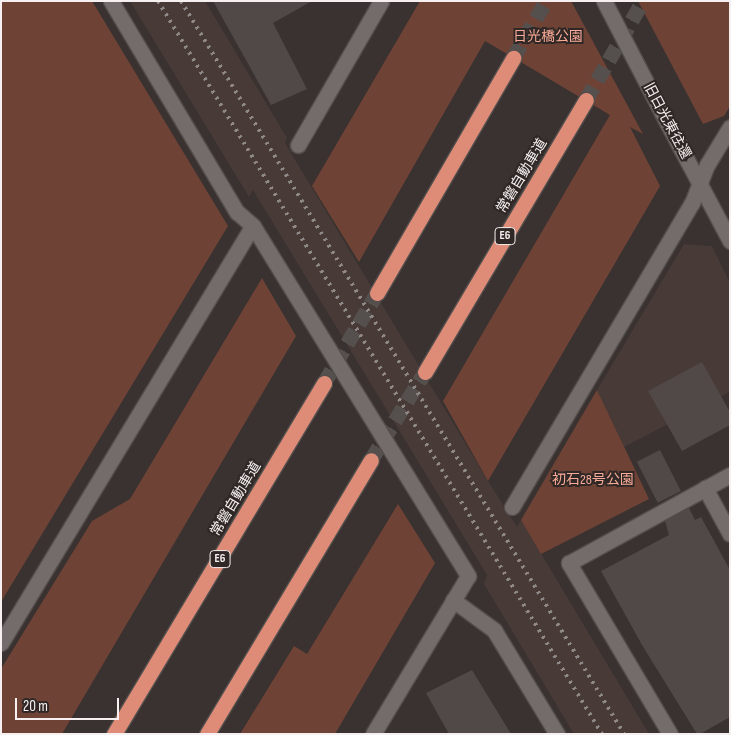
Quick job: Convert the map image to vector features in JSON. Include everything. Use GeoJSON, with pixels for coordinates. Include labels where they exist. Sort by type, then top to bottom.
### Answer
{"type":"FeatureCollection","features":[{"type":"Feature","properties":{"kind":"highway"},"geometry":{"type":"LineString","coordinates":[[378,293],[513,58]]}},
{"type":"Feature","properties":{"kind":"highway","name":"常磐自動車道"},"geometry":{"type":"LineString","coordinates":[[425,372],[586,100]]}},
{"type":"Feature","properties":{"kind":"highway","name":"常磐自動車道"},"geometry":{"type":"LineString","coordinates":[[114,734],[324,383]]}},
{"type":"Feature","properties":{"kind":"highway"},"geometry":{"type":"LineString","coordinates":[[207,734],[371,460]]}},
{"type":"Feature","properties":{"kind":"street"},"geometry":{"type":"LineString","coordinates":[[111,1],[237,212],[253,226],[468,576],[374,734]]}},
{"type":"Feature","properties":{"kind":"street"},"geometry":{"type":"LineString","coordinates":[[298,145],[381,1]]}},
{"type":"Feature","properties":{"kind":"street","name":"旧日光東往還"},"geometry":{"type":"LineString","coordinates":[[604,1],[730,242]]}},
{"type":"Feature","properties":{"kind":"street"},"geometry":{"type":"LineString","coordinates":[[512,507],[692,203],[699,183],[730,127]]}},
{"type":"Feature","properties":{"kind":"street"},"geometry":{"type":"LineString","coordinates":[[1,643],[253,226]]}},
{"type":"Feature","properties":{"kind":"street"},"geometry":{"type":"LineString","coordinates":[[670,734],[568,563],[730,475]]}},
{"type":"Feature","properties":{"kind":"street"},"geometry":{"type":"LineString","coordinates":[[705,488],[730,534]]}},
{"type":"Feature","properties":{"kind":"street"},"geometry":{"type":"LineString","coordinates":[[453,600],[494,630],[557,734]]}},
{"type":"Feature","properties":{"kind":"shaded area"},"geometry":{"type":"Polygon","coordinates":[[[130,1],[205,1],[287,138],[285,143],[488,481],[517,527],[521,520],[649,734],[574,734],[484,584],[487,575],[253,190],[249,197],[130,1]]]}},
{"type":"Feature","properties":{"kind":"shaded area"},"geometry":{"type":"Polygon","coordinates":[[[684,244],[712,246],[730,283],[730,392],[624,447],[597,390],[684,244]]]}},
{"type":"Feature","properties":{"kind":"green space"},"geometry":{"type":"Polygon","coordinates":[[[1,1],[92,1],[228,226],[1,602],[1,1]]]}},
{"type":"Feature","properties":{"kind":"green space","name":"日光橋公園"},"geometry":{"type":"Polygon","coordinates":[[[420,1],[571,1],[643,134],[630,127],[660,186],[488,481],[443,401],[610,115],[485,41],[359,262],[312,186],[420,1]]]}},
{"type":"Feature","properties":{"kind":"green space"},"geometry":{"type":"Polygon","coordinates":[[[638,1],[730,1],[730,106],[724,116],[703,124],[638,1]]]}},
{"type":"Feature","properties":{"kind":"green space"},"geometry":{"type":"Polygon","coordinates":[[[262,278],[296,336],[62,734],[1,734],[1,669],[92,521],[130,499],[262,278]]]}},
{"type":"Feature","properties":{"kind":"green space","name":"初石28号公園"},"geometry":{"type":"Polygon","coordinates":[[[597,390],[649,499],[541,554],[521,520],[597,390]]]}},
{"type":"Feature","properties":{"kind":"green space"},"geometry":{"type":"Polygon","coordinates":[[[398,504],[435,563],[335,734],[240,734],[294,646],[307,654],[398,504]]]}},
{"type":"Feature","properties":{"kind":"building"},"geometry":{"type":"Polygon","coordinates":[[[213,1],[312,1],[273,23],[307,89],[271,105],[213,1]]]}},
{"type":"Feature","properties":{"kind":"building"},"geometry":{"type":"Polygon","coordinates":[[[702,362],[730,412],[730,425],[682,451],[648,391],[702,362]]]}},
{"type":"Feature","properties":{"kind":"building"},"geometry":{"type":"Polygon","coordinates":[[[660,450],[681,491],[658,503],[637,462],[660,450]]]}},
{"type":"Feature","properties":{"kind":"building"},"geometry":{"type":"Polygon","coordinates":[[[689,508],[695,520],[701,517],[730,570],[730,717],[700,734],[697,734],[642,645],[601,571],[669,535],[665,521],[689,508]]]}},
{"type":"Feature","properties":{"kind":"building"},"geometry":{"type":"Polygon","coordinates":[[[472,670],[511,734],[449,734],[426,693],[472,670]]]}},
{"type":"Feature","properties":{"kind":"tunnel"},"geometry":{"type":"LineString","coordinates":[[513,58],[546,1]]}},
{"type":"Feature","properties":{"kind":"tunnel"},"geometry":{"type":"LineString","coordinates":[[586,100],[643,1]]}},
{"type":"Feature","properties":{"kind":"tunnel"},"geometry":{"type":"LineString","coordinates":[[324,383],[377,293]]}},
{"type":"Feature","properties":{"kind":"tunnel"},"geometry":{"type":"LineString","coordinates":[[371,460],[425,372]]}},
{"type":"Feature","properties":{"kind":"railway"},"geometry":{"type":"LineString","coordinates":[[158,1],[602,734]]}},
{"type":"Feature","properties":{"kind":"railway"},"geometry":{"type":"LineString","coordinates":[[181,1],[624,734]]}}]}
